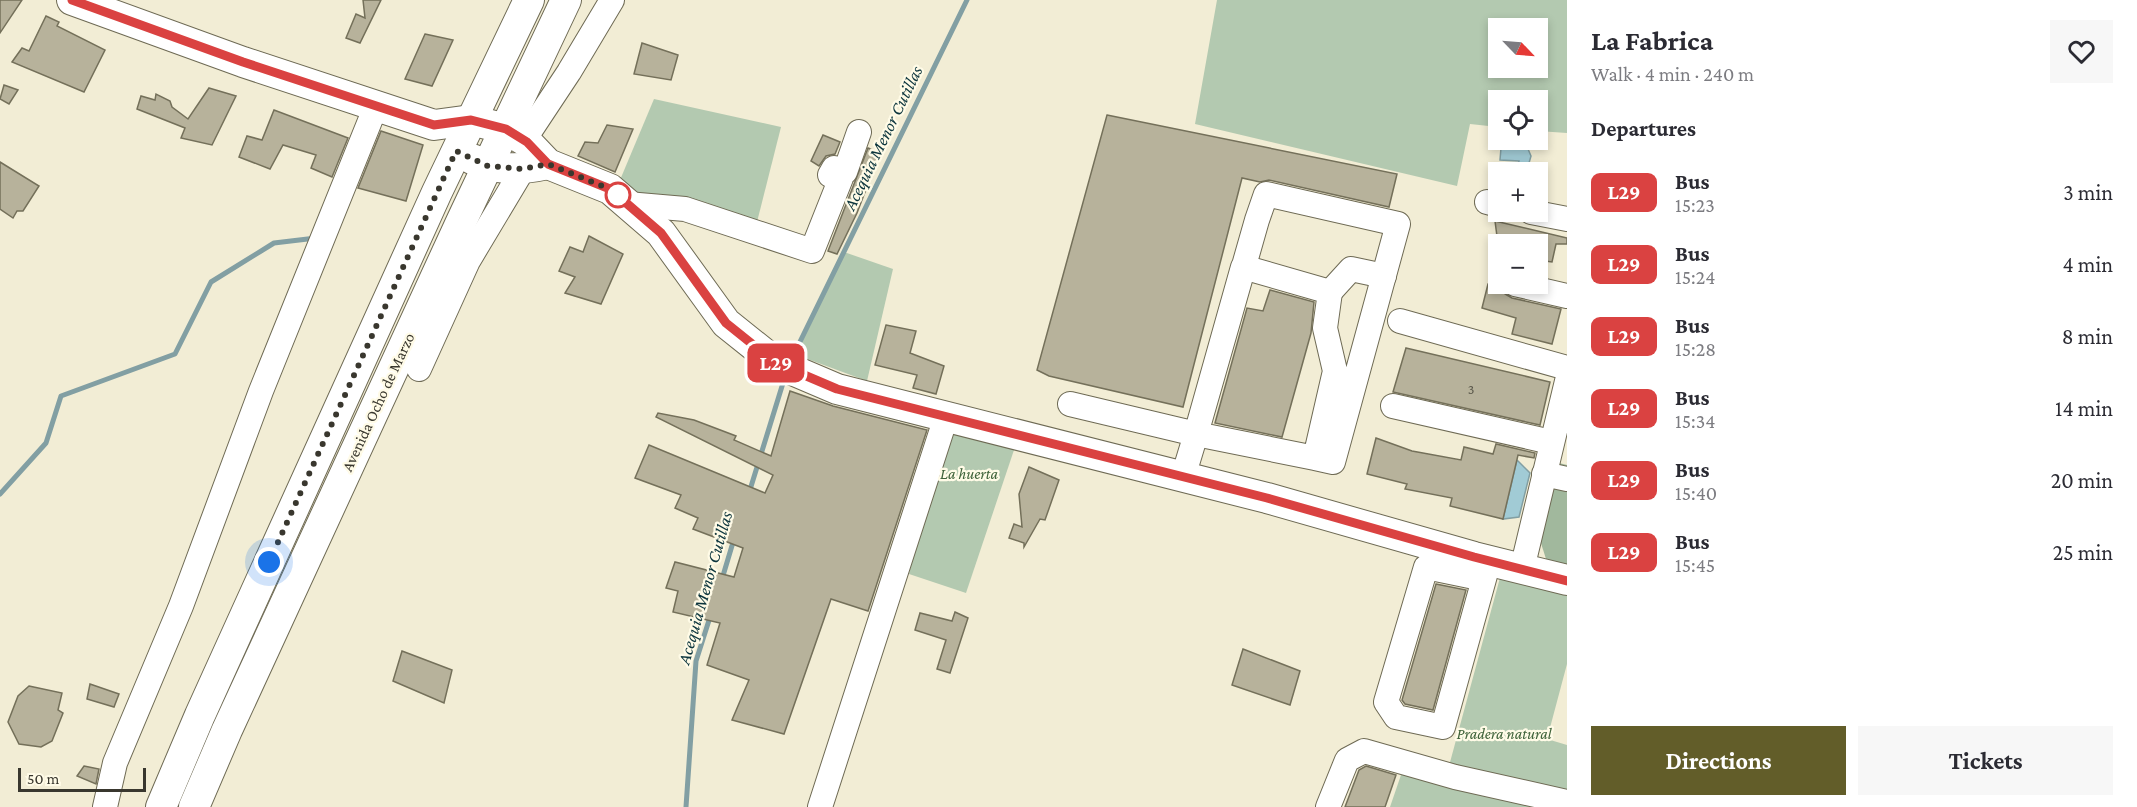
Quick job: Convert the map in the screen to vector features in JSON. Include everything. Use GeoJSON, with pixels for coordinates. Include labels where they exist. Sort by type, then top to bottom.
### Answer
{"type":"FeatureCollection","features":[{"type":"Feature","properties":{"kind":"main road"},"geometry":{"type":"LineString","coordinates":[[72,0],[243,62],[434,125],[471,120],[525,150],[610,189],[661,233],[726,323],[776,363],[837,389],[1267,498],[1487,570],[1522,569],[1567,580]]}},
{"type":"Feature","properties":{"kind":"main road","name":"Avenida Ocho de Marzo"},"geometry":{"type":"LineString","coordinates":[[161,807],[200,715],[456,151],[530,0]]}},
{"type":"Feature","properties":{"kind":"main road","name":"Avenida Ocho de Marzo"},"geometry":{"type":"LineString","coordinates":[[195,807],[227,730],[488,166],[525,150],[566,0]]}},
{"type":"Feature","properties":{"kind":"main road"},"geometry":{"type":"LineString","coordinates":[[434,125],[456,151],[488,166]]}},
{"type":"Feature","properties":{"kind":"street"},"geometry":{"type":"LineString","coordinates":[[419,369],[468,261],[525,150],[612,0]]}},
{"type":"Feature","properties":{"kind":"street"},"geometry":{"type":"LineString","coordinates":[[105,807],[115,764],[181,606],[261,391],[376,106]]}},
{"type":"Feature","properties":{"kind":"street"},"geometry":{"type":"LineString","coordinates":[[627,204],[685,208],[812,251],[841,178],[830,175],[834,168],[845,172],[859,132]]}},
{"type":"Feature","properties":{"kind":"street"},"geometry":{"type":"LineString","coordinates":[[1070,404],[1196,434],[1334,462],[1398,224],[1266,194],[1196,434],[1183,477]]}},
{"type":"Feature","properties":{"kind":"street"},"geometry":{"type":"LineString","coordinates":[[1548,215],[1567,219]]}},
{"type":"Feature","properties":{"kind":"street"},"geometry":{"type":"LineString","coordinates":[[1196,434],[1244,267],[1330,292]]}},
{"type":"Feature","properties":{"kind":"street"},"geometry":{"type":"LineString","coordinates":[[1315,458],[1335,371],[1325,328],[1330,292],[1351,269],[1384,276]]}},
{"type":"Feature","properties":{"kind":"street"},"geometry":{"type":"LineString","coordinates":[[1548,292],[1567,296]]}},
{"type":"Feature","properties":{"kind":"street"},"geometry":{"type":"LineString","coordinates":[[1400,321],[1567,368]]}},
{"type":"Feature","properties":{"kind":"street"},"geometry":{"type":"LineString","coordinates":[[1522,569],[1555,476],[1551,442],[1567,381]]}},
{"type":"Feature","properties":{"kind":"street"},"geometry":{"type":"LineString","coordinates":[[1393,406],[1551,442]]}},
{"type":"Feature","properties":{"kind":"street"},"geometry":{"type":"LineString","coordinates":[[820,807],[946,417]]}},
{"type":"Feature","properties":{"kind":"street"},"geometry":{"type":"LineString","coordinates":[[1425,567],[1487,570],[1443,727],[1396,717],[1386,702],[1425,567]]}},
{"type":"Feature","properties":{"kind":"street"},"geometry":{"type":"LineString","coordinates":[[1328,807],[1347,760],[1364,751],[1455,777],[1567,802]]}},
{"type":"Feature","properties":{"kind":"green space"},"geometry":{"type":"Polygon","coordinates":[[[1217,0],[1567,0],[1567,133],[1548,132],[1548,90],[1488,90],[1488,126],[1470,124],[1457,186],[1195,124],[1217,0]]]}},
{"type":"Feature","properties":{"kind":"green space"},"geometry":{"type":"Polygon","coordinates":[[[654,99],[781,127],[756,226],[642,198],[620,180],[654,99]]]}},
{"type":"Feature","properties":{"kind":"green space"},"geometry":{"type":"Polygon","coordinates":[[[844,252],[893,269],[867,381],[794,354],[844,252]]]}},
{"type":"Feature","properties":{"kind":"green space","name":"La huerta"},"geometry":{"type":"Polygon","coordinates":[[[943,424],[1015,447],[966,593],[909,574],[943,424]]]}},
{"type":"Feature","properties":{"kind":"green space"},"geometry":{"type":"Polygon","coordinates":[[[1559,463],[1567,465],[1567,565],[1546,559],[1540,540],[1559,463]]]}},
{"type":"Feature","properties":{"kind":"green space","name":"Pradera natural"},"geometry":{"type":"Polygon","coordinates":[[[1501,574],[1567,589],[1567,664],[1547,739],[1567,745],[1567,794],[1449,766],[1501,574]]]}},
{"type":"Feature","properties":{"kind":"green space"},"geometry":{"type":"Polygon","coordinates":[[[1402,772],[1550,807],[1390,807],[1402,772]]]}},
{"type":"Feature","properties":{"kind":"water"},"geometry":{"type":"Polygon","coordinates":[[[1501,150],[1528,150],[1531,156],[1529,162],[1500,160],[1501,150]]]}},
{"type":"Feature","properties":{"kind":"water"},"geometry":{"type":"Polygon","coordinates":[[[1517,460],[1530,473],[1519,517],[1503,519],[1517,460]]]}},
{"type":"Feature","properties":{"kind":"building"},"geometry":{"type":"Polygon","coordinates":[[[0,0],[22,0],[0,33],[0,0]]]}},
{"type":"Feature","properties":{"kind":"building"},"geometry":{"type":"Polygon","coordinates":[[[363,0],[381,0],[360,43],[346,38],[356,14],[365,18],[363,0]]]}},
{"type":"Feature","properties":{"kind":"building"},"geometry":{"type":"Polygon","coordinates":[[[46,16],[59,22],[57,26],[105,50],[84,92],[12,62],[22,48],[29,51],[46,16]]]}},
{"type":"Feature","properties":{"kind":"building"},"geometry":{"type":"Polygon","coordinates":[[[425,34],[453,40],[432,86],[405,79],[425,34]]]}},
{"type":"Feature","properties":{"kind":"building"},"geometry":{"type":"Polygon","coordinates":[[[642,43],[678,55],[671,80],[634,74],[642,43]]]}},
{"type":"Feature","properties":{"kind":"building"},"geometry":{"type":"Polygon","coordinates":[[[4,85],[18,90],[9,104],[0,99],[4,85]]]}},
{"type":"Feature","properties":{"kind":"building"},"geometry":{"type":"Polygon","coordinates":[[[209,88],[236,96],[212,145],[181,138],[185,128],[137,109],[141,96],[155,100],[156,94],[170,101],[172,107],[188,119],[209,88]]]}},
{"type":"Feature","properties":{"kind":"building"},"geometry":{"type":"Polygon","coordinates":[[[274,110],[348,138],[332,177],[311,168],[316,155],[283,145],[270,169],[239,157],[247,136],[262,140],[274,110]]]}},
{"type":"Feature","properties":{"kind":"building"},"geometry":{"type":"Polygon","coordinates":[[[1107,115],[1397,174],[1389,207],[1269,180],[1260,182],[1242,178],[1183,407],[1049,376],[1037,370],[1107,115]]]}},
{"type":"Feature","properties":{"kind":"building"},"geometry":{"type":"Polygon","coordinates":[[[607,125],[633,129],[615,172],[578,156],[585,142],[598,143],[607,125]]]}},
{"type":"Feature","properties":{"kind":"building"},"geometry":{"type":"Polygon","coordinates":[[[381,131],[423,145],[406,201],[358,188],[381,131]]]}},
{"type":"Feature","properties":{"kind":"building"},"geometry":{"type":"Polygon","coordinates":[[[823,135],[840,142],[835,154],[826,156],[819,166],[811,161],[823,135]]]}},
{"type":"Feature","properties":{"kind":"building"},"geometry":{"type":"Polygon","coordinates":[[[868,148],[880,153],[857,213],[837,254],[828,251],[868,148]]]}},
{"type":"Feature","properties":{"kind":"building"},"geometry":{"type":"Polygon","coordinates":[[[0,162],[39,186],[23,211],[17,211],[13,218],[0,209],[0,162]]]}},
{"type":"Feature","properties":{"kind":"building"},"geometry":{"type":"Polygon","coordinates":[[[1495,222],[1499,222],[1567,238],[1567,244],[1556,244],[1552,262],[1548,261],[1548,234],[1497,234],[1495,222]]]}},
{"type":"Feature","properties":{"kind":"building"},"geometry":{"type":"Polygon","coordinates":[[[589,236],[623,254],[601,304],[565,293],[575,277],[559,271],[570,247],[583,252],[589,236]]]}},
{"type":"Feature","properties":{"kind":"building"},"geometry":{"type":"Polygon","coordinates":[[[1488,284],[1488,294],[1505,294],[1512,298],[1561,309],[1552,344],[1512,334],[1516,318],[1482,308],[1488,284]]]}},
{"type":"Feature","properties":{"kind":"building"},"geometry":{"type":"Polygon","coordinates":[[[1270,290],[1314,302],[1311,333],[1282,437],[1215,423],[1247,308],[1263,311],[1270,290]]]}},
{"type":"Feature","properties":{"kind":"building"},"geometry":{"type":"Polygon","coordinates":[[[886,325],[916,331],[910,353],[944,366],[936,394],[913,388],[917,375],[875,365],[886,325]]]}},
{"type":"Feature","properties":{"kind":"building"},"geometry":{"type":"Polygon","coordinates":[[[1406,348],[1550,382],[1540,425],[1393,392],[1406,348]]]}},
{"type":"Feature","properties":{"kind":"building"},"geometry":{"type":"Polygon","coordinates":[[[790,391],[833,406],[927,430],[868,611],[831,599],[784,734],[732,720],[749,680],[707,665],[720,623],[673,612],[678,591],[666,588],[675,562],[734,577],[743,548],[693,529],[698,518],[675,508],[681,495],[635,478],[649,445],[765,493],[773,475],[656,417],[658,413],[694,420],[736,436],[734,440],[771,456],[790,391]]]}},
{"type":"Feature","properties":{"kind":"building"},"geometry":{"type":"Polygon","coordinates":[[[1376,438],[1412,451],[1461,460],[1464,447],[1493,454],[1496,444],[1535,453],[1534,458],[1518,455],[1503,519],[1450,506],[1452,498],[1405,489],[1407,484],[1367,474],[1376,438]]]}},
{"type":"Feature","properties":{"kind":"building"},"geometry":{"type":"Polygon","coordinates":[[[1029,467],[1059,480],[1045,520],[1040,519],[1024,547],[1024,543],[1009,538],[1014,524],[1022,527],[1019,494],[1029,467]]]}},
{"type":"Feature","properties":{"kind":"building"},"geometry":{"type":"Polygon","coordinates":[[[1436,584],[1466,590],[1433,710],[1405,704],[1402,700],[1436,584]]]}},
{"type":"Feature","properties":{"kind":"building"},"geometry":{"type":"Polygon","coordinates":[[[955,612],[968,618],[950,673],[937,669],[946,640],[915,630],[920,613],[952,621],[955,612]]]}},
{"type":"Feature","properties":{"kind":"building"},"geometry":{"type":"Polygon","coordinates":[[[1243,649],[1300,671],[1290,705],[1232,685],[1243,649]]]}},
{"type":"Feature","properties":{"kind":"building"},"geometry":{"type":"Polygon","coordinates":[[[402,651],[452,670],[444,703],[393,681],[402,651]]]}},
{"type":"Feature","properties":{"kind":"building"},"geometry":{"type":"Polygon","coordinates":[[[90,684],[119,694],[114,707],[87,699],[90,684]]]}},
{"type":"Feature","properties":{"kind":"building"},"geometry":{"type":"Polygon","coordinates":[[[29,686],[62,693],[58,710],[63,713],[52,741],[41,747],[19,744],[8,722],[18,696],[29,686]]]}},
{"type":"Feature","properties":{"kind":"building"},"geometry":{"type":"Polygon","coordinates":[[[84,766],[99,769],[96,784],[77,776],[84,766]]]}},
{"type":"Feature","properties":{"kind":"building"},"geometry":{"type":"Polygon","coordinates":[[[1366,766],[1396,775],[1385,807],[1345,807],[1359,770],[1366,766]]]}},
{"type":"Feature","properties":{"kind":"waterway","name":"Acequia Menor Cutillas"},"geometry":{"type":"LineString","coordinates":[[794,354],[967,0]]}},
{"type":"Feature","properties":{"kind":"waterway"},"geometry":{"type":"LineString","coordinates":[[0,494],[46,443],[61,396],[175,354],[211,282],[274,243],[316,238]]}},
{"type":"Feature","properties":{"kind":"waterway","name":"Acequia Menor Cutillas"},"geometry":{"type":"LineString","coordinates":[[749,493],[783,383]]}},
{"type":"Feature","properties":{"kind":"waterway","name":"Acequia Menor Cutillas"},"geometry":{"type":"LineString","coordinates":[[722,579],[734,539]]}},
{"type":"Feature","properties":{"kind":"waterway","name":"Acequia Menor Cutillas"},"geometry":{"type":"LineString","coordinates":[[686,807],[696,661],[711,614]]}},
{"type":"Feature","properties":{"kind":"bus line","name":"L29"},"geometry":{"type":"LineString","coordinates":[[72,0],[243,62],[434,125],[471,120],[506,129],[527,142],[548,164],[610,189],[661,233],[726,323],[776,363],[837,389],[1267,498],[1567,581]]}},
{"type":"Feature","properties":{"kind":"route"},"geometry":{"type":"LineString","coordinates":[[269,562],[456,151],[488,166],[523,169],[548,164],[610,189],[618,195]]}}]}
